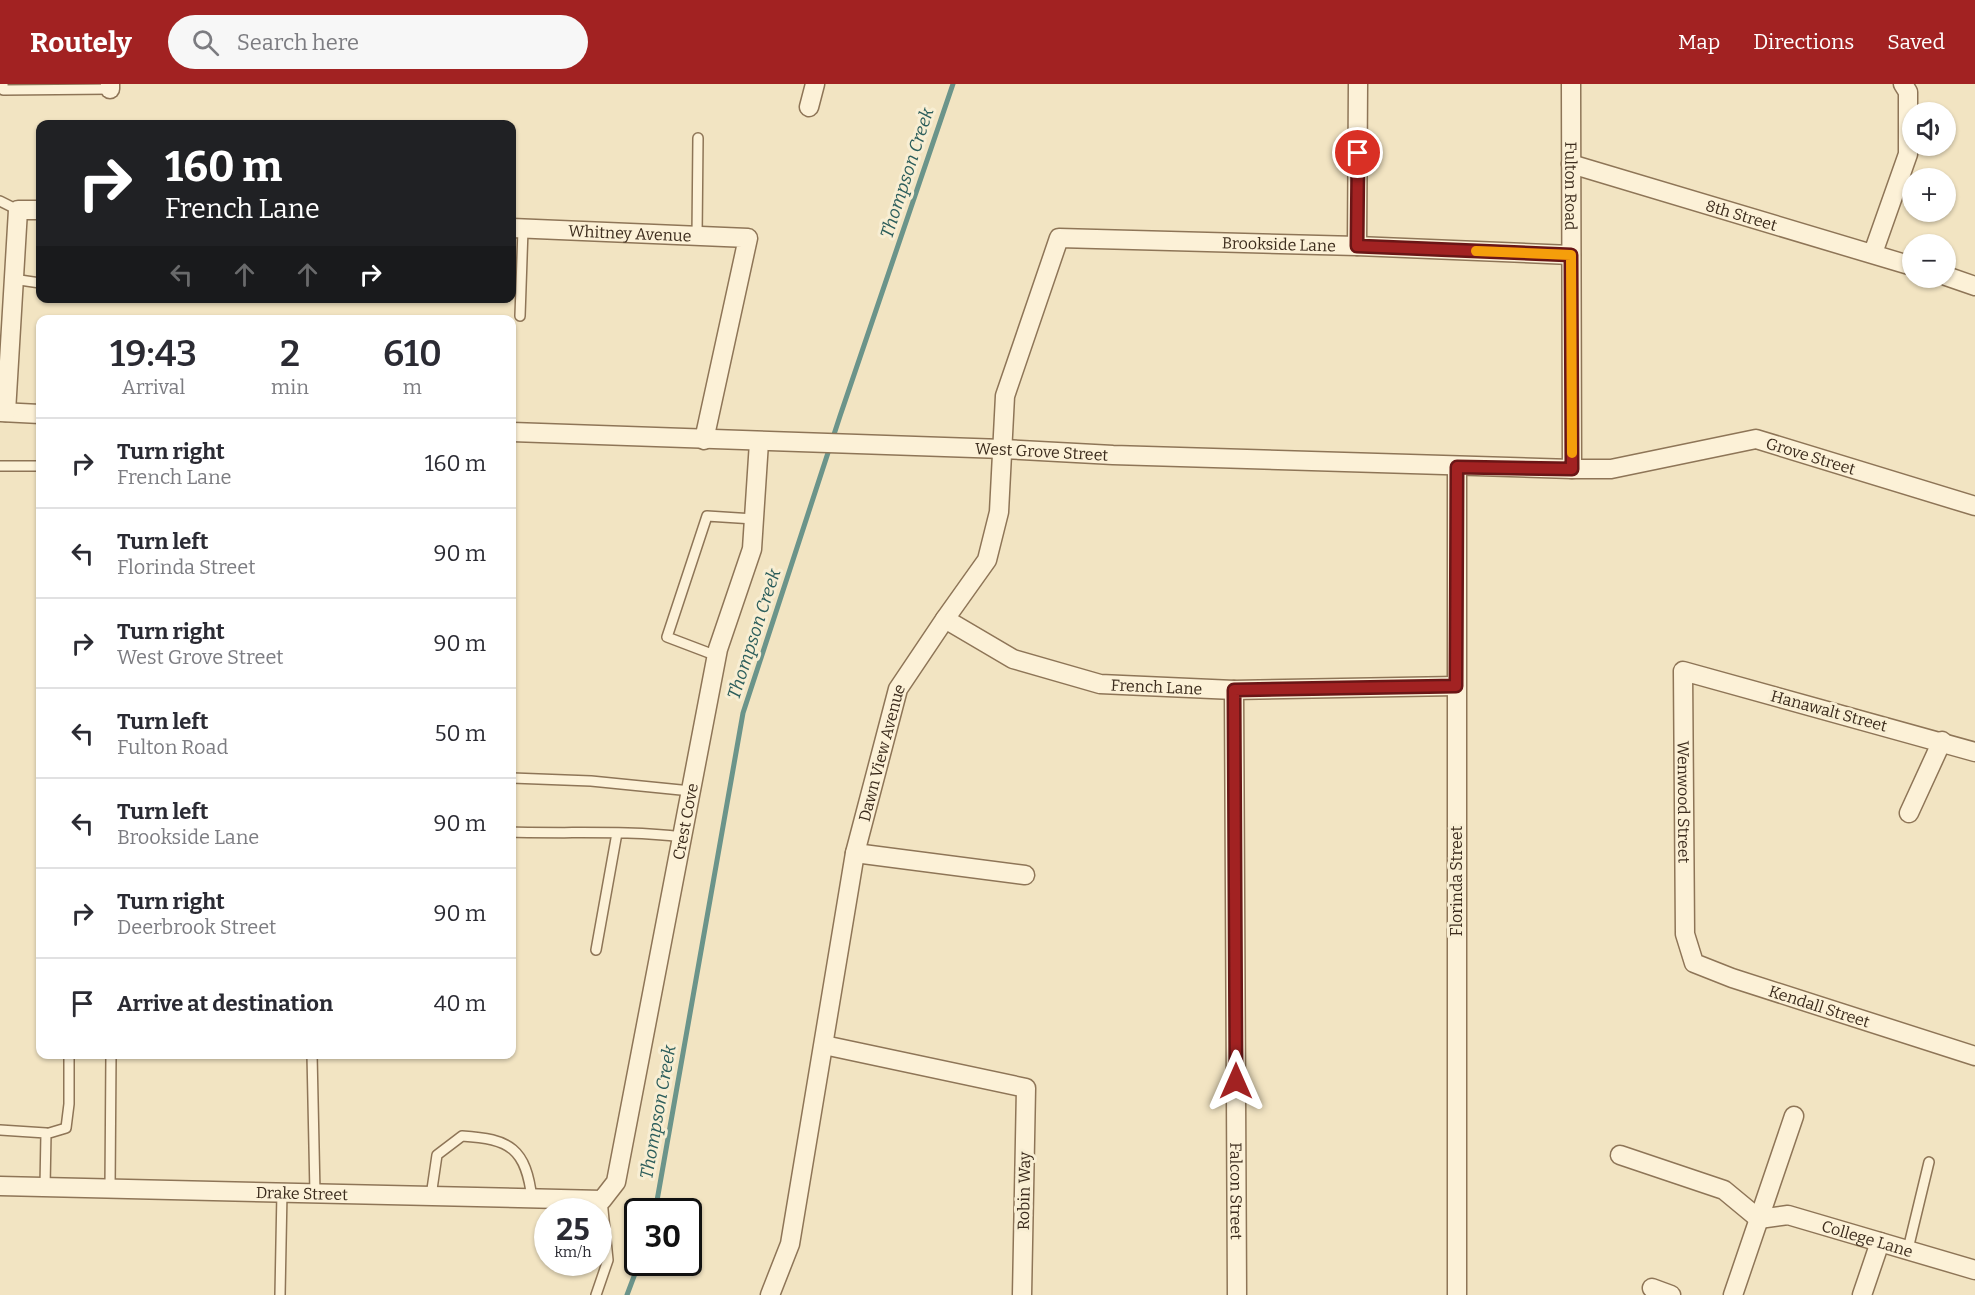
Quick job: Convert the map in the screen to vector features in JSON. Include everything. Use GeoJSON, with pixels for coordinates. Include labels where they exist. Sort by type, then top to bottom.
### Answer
{"type":"FeatureCollection","features":[{"type":"Feature","properties":{"kind":"street"},"geometry":{"type":"LineString","coordinates":[[809,107],[815,84]]}},
{"type":"Feature","properties":{"kind":"street"},"geometry":{"type":"LineString","coordinates":[[1357,246],[1358,84]]}},
{"type":"Feature","properties":{"kind":"street","name":"Fulton Road"},"geometry":{"type":"LineString","coordinates":[[1571,84],[1572,469]]}},
{"type":"Feature","properties":{"kind":"street"},"geometry":{"type":"LineString","coordinates":[[1872,253],[1908,154],[1908,92],[1903,84]]}},
{"type":"Feature","properties":{"kind":"street","name":"8th Street"},"geometry":{"type":"LineString","coordinates":[[1571,164],[1902,263]]}},
{"type":"Feature","properties":{"kind":"street"},"geometry":{"type":"LineString","coordinates":[[36,210],[18,210],[3,412],[36,414]]}},
{"type":"Feature","properties":{"kind":"street","name":"Whitney Avenue"},"geometry":{"type":"LineString","coordinates":[[517,229],[748,238],[704,440]]}},
{"type":"Feature","properties":{"kind":"street","name":"Brookside Lane"},"geometry":{"type":"LineString","coordinates":[[1059,238],[1357,246],[1571,255]]}},
{"type":"Feature","properties":{"kind":"street","name":"Dawn View Avenue"},"geometry":{"type":"LineString","coordinates":[[771,1295],[790,1244],[855,853],[898,689],[987,560],[999,512],[1005,396],[1059,238]]}},
{"type":"Feature","properties":{"kind":"street"},"geometry":{"type":"LineString","coordinates":[[1956,279],[1975,285]]}},
{"type":"Feature","properties":{"kind":"street","name":"West Grove Street"},"geometry":{"type":"LineString","coordinates":[[516,432],[1457,467],[1572,469]]}},
{"type":"Feature","properties":{"kind":"street","name":"Grove Street"},"geometry":{"type":"LineString","coordinates":[[1572,469],[1611,469],[1756,439],[1975,507]]}},
{"type":"Feature","properties":{"kind":"street","name":"Crest Cove"},"geometry":{"type":"LineString","coordinates":[[604,1198],[616,1182],[717,656],[752,549],[759,442]]}},
{"type":"Feature","properties":{"kind":"street","name":"Florinda Street"},"geometry":{"type":"LineString","coordinates":[[1457,467],[1457,1295]]}},
{"type":"Feature","properties":{"kind":"street","name":"French Lane"},"geometry":{"type":"LineString","coordinates":[[945,619],[1013,659],[1100,684],[1234,690],[1456,686]]}},
{"type":"Feature","properties":{"kind":"street","name":"Hanawalt Street"},"geometry":{"type":"LineString","coordinates":[[1683,671],[1975,752]]}},
{"type":"Feature","properties":{"kind":"street","name":"Wenwood Street"},"geometry":{"type":"LineString","coordinates":[[1683,671],[1685,934]]}},
{"type":"Feature","properties":{"kind":"street","name":"Falcon Street"},"geometry":{"type":"LineString","coordinates":[[1234,690],[1237,1295]]}},
{"type":"Feature","properties":{"kind":"street"},"geometry":{"type":"LineString","coordinates":[[1909,813],[1941,741]]}},
{"type":"Feature","properties":{"kind":"street"},"geometry":{"type":"LineString","coordinates":[[855,853],[1024,875]]}},
{"type":"Feature","properties":{"kind":"street","name":"Kendall Street"},"geometry":{"type":"LineString","coordinates":[[1685,934],[1694,963],[1731,978],[1975,1056]]}},
{"type":"Feature","properties":{"kind":"street","name":"Robin Way"},"geometry":{"type":"LineString","coordinates":[[824,1046],[1026,1088],[1022,1295]]}},
{"type":"Feature","properties":{"kind":"street"},"geometry":{"type":"LineString","coordinates":[[1733,1295],[1794,1116]]}},
{"type":"Feature","properties":{"kind":"street"},"geometry":{"type":"LineString","coordinates":[[1620,1155],[1724,1190],[1759,1219]]}},
{"type":"Feature","properties":{"kind":"street","name":"Drake Street"},"geometry":{"type":"LineString","coordinates":[[0,1186],[532,1198]]}},
{"type":"Feature","properties":{"kind":"street","name":"College Lane"},"geometry":{"type":"LineString","coordinates":[[1759,1219],[1788,1215],[1975,1270]]}},
{"type":"Feature","properties":{"kind":"street"},"geometry":{"type":"LineString","coordinates":[[1862,1295],[1880,1242]]}},
{"type":"Feature","properties":{"kind":"street"},"geometry":{"type":"LineString","coordinates":[[1652,1288],[1671,1295]]}},
{"type":"Feature","properties":{"kind":"lane"},"geometry":{"type":"LineString","coordinates":[[3,84],[3,90],[110,87]]}},
{"type":"Feature","properties":{"kind":"lane"},"geometry":{"type":"LineString","coordinates":[[697,236],[698,138]]}},
{"type":"Feature","properties":{"kind":"lane"},"geometry":{"type":"LineString","coordinates":[[0,201],[18,210]]}},
{"type":"Feature","properties":{"kind":"lane"},"geometry":{"type":"LineString","coordinates":[[517,229],[520,316]]}},
{"type":"Feature","properties":{"kind":"lane"},"geometry":{"type":"LineString","coordinates":[[14,279],[36,282]]}},
{"type":"Feature","properties":{"kind":"lane"},"geometry":{"type":"LineString","coordinates":[[0,466],[36,466]]}},
{"type":"Feature","properties":{"kind":"lane"},"geometry":{"type":"LineString","coordinates":[[717,656],[667,637],[707,516],[754,519]]}},
{"type":"Feature","properties":{"kind":"lane"},"geometry":{"type":"LineString","coordinates":[[516,778],[591,781],[691,791]]}},
{"type":"Feature","properties":{"kind":"lane"},"geometry":{"type":"LineString","coordinates":[[516,832],[567,834],[646,832],[682,837]]}},
{"type":"Feature","properties":{"kind":"lane"},"geometry":{"type":"LineString","coordinates":[[596,950],[617,833]]}},
{"type":"Feature","properties":{"kind":"lane"},"geometry":{"type":"LineString","coordinates":[[0,1130],[46,1134],[66,1128],[69,1104],[69,1059]]}},
{"type":"Feature","properties":{"kind":"lane"},"geometry":{"type":"LineString","coordinates":[[110,1189],[111,1059]]}},
{"type":"Feature","properties":{"kind":"lane"},"geometry":{"type":"LineString","coordinates":[[312,1059],[315,1193]]}},
{"type":"Feature","properties":{"kind":"lane"},"geometry":{"type":"LineString","coordinates":[[45,1187],[46,1134]]}},
{"type":"Feature","properties":{"kind":"lane"},"geometry":{"type":"LineString","coordinates":[[431,1196],[437,1155],[462,1136],[489,1137],[507,1143],[521,1159],[530,1179],[532,1198]]}},
{"type":"Feature","properties":{"kind":"lane"},"geometry":{"type":"LineString","coordinates":[[1908,1250],[1929,1162]]}},
{"type":"Feature","properties":{"kind":"lane"},"geometry":{"type":"LineString","coordinates":[[280,1295],[282,1192]]}},
{"type":"Feature","properties":{"kind":"lane"},"geometry":{"type":"LineString","coordinates":[[596,1295],[603,1276]]}},
{"type":"Feature","properties":{"kind":"waterway","name":"Thompson Creek"},"geometry":{"type":"LineString","coordinates":[[657,1198],[743,713],[840,416],[953,84]]}},
{"type":"Feature","properties":{"kind":"waterway","name":"Thompson Creek"},"geometry":{"type":"LineString","coordinates":[[627,1295],[634,1276]]}},
{"type":"Feature","properties":{"kind":"slow traffic"},"geometry":{"type":"LineString","coordinates":[[1476,251],[1571,255],[1572,453]]}},
{"type":"Feature","properties":{"kind":"route"},"geometry":{"type":"LineString","coordinates":[[1236,1081],[1234,690],[1456,686],[1457,467],[1572,469],[1571,255],[1357,246],[1358,153]]}}]}
